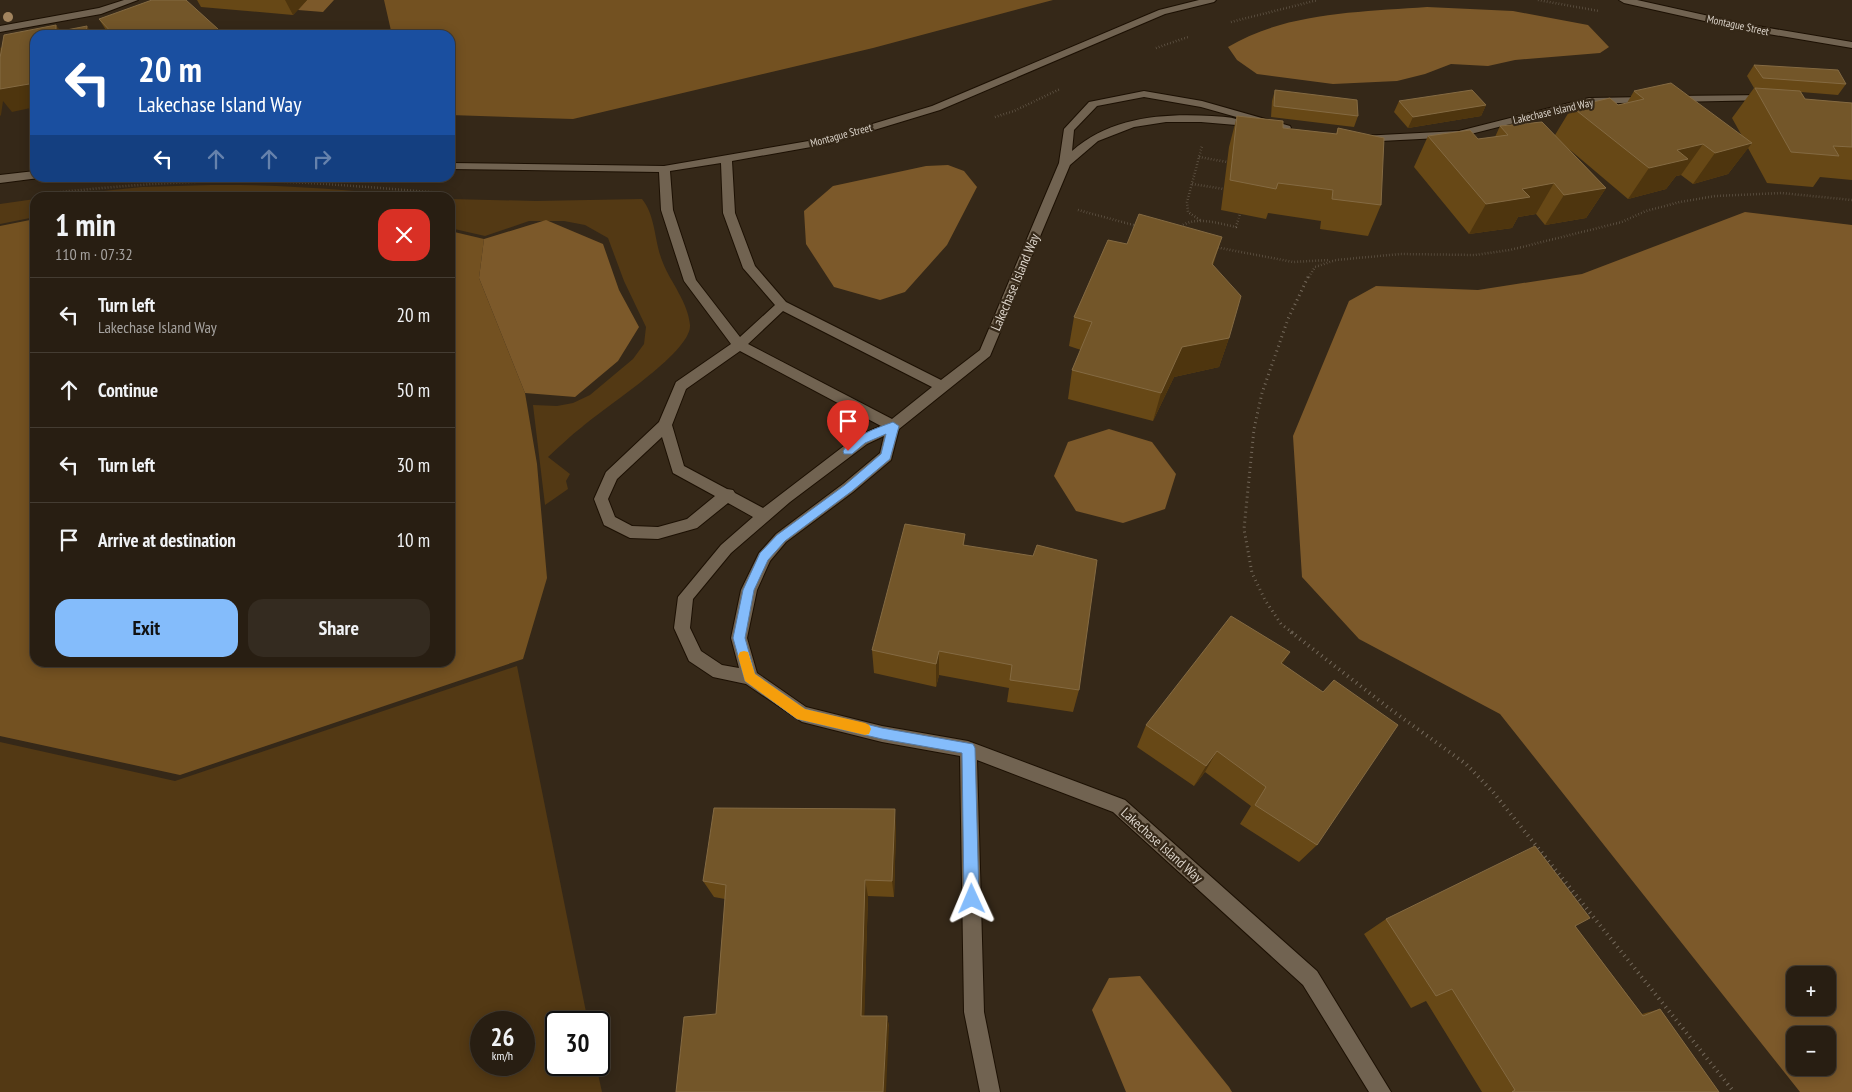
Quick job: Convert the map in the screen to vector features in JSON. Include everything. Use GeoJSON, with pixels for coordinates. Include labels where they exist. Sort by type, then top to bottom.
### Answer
{"type":"FeatureCollection","features":[{"type":"Feature","properties":{"kind":"street"},"geometry":{"type":"LineString","coordinates":[[0,29],[101,11],[133,0]]}},
{"type":"Feature","properties":{"kind":"street","name":"Montague Street"},"geometry":{"type":"LineString","coordinates":[[455,166],[664,168],[828,141],[936,108],[1162,12],[1211,0]]}},
{"type":"Feature","properties":{"kind":"street","name":"Montague Street"},"geometry":{"type":"LineString","coordinates":[[1624,0],[1745,27],[1852,45]]}},
{"type":"Feature","properties":{"kind":"street","name":"Lakechase Island Way"},"geometry":{"type":"LineString","coordinates":[[1065,162],[1098,136],[1146,120],[1210,118],[1290,129],[1202,104],[1144,94],[1093,104],[1069,130],[1065,162],[985,353],[893,426],[862,440],[726,549],[686,597],[682,628],[695,656],[719,672],[750,677],[802,714],[882,734],[968,748],[1119,806],[1310,978],[1381,1092]]}},
{"type":"Feature","properties":{"kind":"street","name":"Lakechase Island Way"},"geometry":{"type":"LineString","coordinates":[[1347,138],[1459,134],[1589,101],[1755,97],[1781,100]]}},
{"type":"Feature","properties":{"kind":"street"},"geometry":{"type":"LineString","coordinates":[[726,159],[728,213],[748,268],[782,305],[943,387]]}},
{"type":"Feature","properties":{"kind":"street"},"geometry":{"type":"LineString","coordinates":[[664,168],[667,210],[690,281],[739,345],[893,426],[886,456],[848,488],[781,538],[764,556],[749,590],[739,638],[750,677]]}},
{"type":"Feature","properties":{"kind":"street"},"geometry":{"type":"LineString","coordinates":[[0,179],[30,176]]}},
{"type":"Feature","properties":{"kind":"street"},"geometry":{"type":"LineString","coordinates":[[728,494],[692,524],[658,533],[630,532],[609,521],[601,500],[611,476],[665,425],[681,386],[739,345],[782,305]]}},
{"type":"Feature","properties":{"kind":"street"},"geometry":{"type":"LineString","coordinates":[[665,425],[678,469],[728,494],[765,516]]}},
{"type":"Feature","properties":{"kind":"street"},"geometry":{"type":"LineString","coordinates":[[968,748],[974,1012],[990,1092]]}},
{"type":"Feature","properties":{"kind":"path"},"geometry":{"type":"LineString","coordinates":[[1200,220],[1188,212],[1187,202],[1210,118]]}},
{"type":"Feature","properties":{"kind":"path"},"geometry":{"type":"LineString","coordinates":[[1200,157],[1227,162]]}},
{"type":"Feature","properties":{"kind":"path"},"geometry":{"type":"LineString","coordinates":[[1192,184],[1224,189]]}},
{"type":"Feature","properties":{"kind":"path"},"geometry":{"type":"LineString","coordinates":[[1208,245],[1293,262],[1400,254],[1475,255],[1510,250],[1622,222],[1646,211],[1680,202],[1716,196],[1781,193],[1852,200]]}},
{"type":"Feature","properties":{"kind":"path"},"geometry":{"type":"LineString","coordinates":[[1048,204],[1144,228]]}},
{"type":"Feature","properties":{"kind":"path"},"geometry":{"type":"LineString","coordinates":[[1176,230],[1182,223],[1200,220],[1236,227],[1240,214]]}},
{"type":"Feature","properties":{"kind":"path"},"geometry":{"type":"LineString","coordinates":[[1336,260],[1315,267],[1307,279],[1288,319],[1262,393],[1254,429],[1244,529],[1252,573],[1256,582],[1281,624],[1306,646],[1473,771],[1535,843],[1734,1092]]}},
{"type":"Feature","properties":{"kind":"shaded area"},"geometry":{"type":"Polygon","coordinates":[[[307,0],[334,0],[323,12],[298,10],[307,0]]]}},
{"type":"Feature","properties":{"kind":"shaded area"},"geometry":{"type":"Polygon","coordinates":[[[384,0],[1053,0],[873,48],[573,119],[455,115],[455,30],[391,30],[384,0]]]}},
{"type":"Feature","properties":{"kind":"shaded area"},"geometry":{"type":"Polygon","coordinates":[[[1427,7],[1513,11],[1588,25],[1609,47],[1600,53],[1515,60],[1488,66],[1451,64],[1425,74],[1397,81],[1333,84],[1257,74],[1237,60],[1228,47],[1250,35],[1299,20],[1350,13],[1427,7]]]}},
{"type":"Feature","properties":{"kind":"shaded area"},"geometry":{"type":"Polygon","coordinates":[[[948,165],[964,171],[977,187],[947,245],[905,292],[880,300],[834,287],[806,244],[804,211],[833,186],[926,166],[948,165]]]}},
{"type":"Feature","properties":{"kind":"shaded area"},"geometry":{"type":"Polygon","coordinates":[[[239,185],[366,192],[94,192],[142,187],[239,185]]]}},
{"type":"Feature","properties":{"kind":"shaded area"},"geometry":{"type":"Polygon","coordinates":[[[455,199],[536,201],[642,199],[650,213],[663,263],[683,301],[689,317],[690,325],[687,336],[677,350],[645,379],[578,430],[548,457],[570,474],[566,481],[568,489],[545,505],[533,405],[557,406],[573,403],[590,395],[633,359],[644,344],[646,327],[624,281],[608,238],[585,225],[564,221],[529,221],[485,236],[455,229],[455,199]]]}},
{"type":"Feature","properties":{"kind":"shaded area"},"geometry":{"type":"Polygon","coordinates":[[[30,200],[30,218],[0,224],[0,204],[30,200]]]}},
{"type":"Feature","properties":{"kind":"shaded area"},"geometry":{"type":"Polygon","coordinates":[[[1745,212],[1852,225],[1852,1092],[1800,1092],[1787,1076],[1836,1076],[1836,1026],[1786,1026],[1786,1074],[1500,714],[1359,639],[1302,577],[1293,436],[1349,301],[1376,286],[1478,290],[1582,274],[1745,212]]]}},
{"type":"Feature","properties":{"kind":"shaded area"},"geometry":{"type":"Polygon","coordinates":[[[30,220],[30,667],[455,667],[455,232],[484,239],[479,278],[525,393],[537,464],[547,578],[523,659],[180,775],[0,736],[0,226],[30,220]]]}},
{"type":"Feature","properties":{"kind":"shaded area"},"geometry":{"type":"Polygon","coordinates":[[[546,220],[603,244],[619,290],[639,327],[618,361],[575,397],[525,393],[479,278],[484,239],[546,220]]]}},
{"type":"Feature","properties":{"kind":"shaded area"},"geometry":{"type":"Polygon","coordinates":[[[1109,429],[1152,442],[1176,474],[1165,509],[1123,523],[1076,511],[1054,476],[1068,442],[1109,429]]]}},
{"type":"Feature","properties":{"kind":"shaded area"},"geometry":{"type":"Polygon","coordinates":[[[517,666],[586,1011],[545,1011],[545,1076],[598,1076],[602,1092],[0,1092],[0,742],[175,781],[517,666]]]}},
{"type":"Feature","properties":{"kind":"shaded area"},"geometry":{"type":"Polygon","coordinates":[[[1140,976],[1232,1092],[1126,1092],[1092,1010],[1109,978],[1140,976]]]}},
{"type":"Feature","properties":{"kind":"building"},"geometry":{"type":"Polygon","coordinates":[[[152,0],[186,0],[218,29],[109,30],[99,19],[152,0]]]}},
{"type":"Feature","properties":{"kind":"building"},"geometry":{"type":"Polygon","coordinates":[[[56,25],[56,30],[30,30],[56,25]]]}},
{"type":"Feature","properties":{"kind":"building"},"geometry":{"type":"Polygon","coordinates":[[[87,26],[87,30],[66,30],[87,26]]]}},
{"type":"Feature","properties":{"kind":"building"},"geometry":{"type":"Polygon","coordinates":[[[30,30],[30,84],[0,89],[0,58],[4,35],[30,30]]]}},
{"type":"Feature","properties":{"kind":"building"},"geometry":{"type":"Polygon","coordinates":[[[1754,65],[1838,70],[1846,84],[1763,78],[1754,65]]]}},
{"type":"Feature","properties":{"kind":"building"},"geometry":{"type":"Polygon","coordinates":[[[1671,83],[1752,143],[1715,153],[1703,144],[1677,150],[1688,159],[1649,168],[1572,107],[1610,98],[1618,105],[1644,99],[1634,91],[1671,83]]]}},
{"type":"Feature","properties":{"kind":"building"},"geometry":{"type":"Polygon","coordinates":[[[1755,88],[1800,91],[1805,99],[1852,103],[1852,147],[1833,146],[1839,156],[1791,152],[1755,88]]]}},
{"type":"Feature","properties":{"kind":"building"},"geometry":{"type":"Polygon","coordinates":[[[1275,90],[1357,100],[1358,116],[1274,106],[1275,90]]]}},
{"type":"Feature","properties":{"kind":"building"},"geometry":{"type":"Polygon","coordinates":[[[1472,90],[1486,105],[1413,117],[1399,101],[1472,90]]]}},
{"type":"Feature","properties":{"kind":"building"},"geometry":{"type":"Polygon","coordinates":[[[1237,116],[1283,121],[1283,128],[1337,134],[1338,128],[1384,138],[1381,205],[1332,199],[1333,190],[1278,183],[1276,189],[1230,180],[1237,116]]]}},
{"type":"Feature","properties":{"kind":"building"},"geometry":{"type":"Polygon","coordinates":[[[1542,122],[1606,188],[1564,195],[1554,183],[1522,189],[1530,197],[1486,204],[1428,136],[1470,130],[1478,139],[1508,135],[1500,126],[1542,122]]]}},
{"type":"Feature","properties":{"kind":"building"},"geometry":{"type":"Polygon","coordinates":[[[1139,214],[1222,237],[1212,264],[1241,296],[1229,338],[1182,347],[1161,393],[1072,370],[1092,322],[1074,317],[1108,240],[1127,244],[1139,214]]]}},
{"type":"Feature","properties":{"kind":"building"},"geometry":{"type":"Polygon","coordinates":[[[905,524],[965,534],[963,545],[1033,556],[1037,545],[1097,560],[1079,690],[1010,680],[1012,665],[939,651],[936,664],[872,650],[905,524]]]}},
{"type":"Feature","properties":{"kind":"building"},"geometry":{"type":"Polygon","coordinates":[[[1231,616],[1290,652],[1281,663],[1323,692],[1334,680],[1398,725],[1317,845],[1255,805],[1266,787],[1217,751],[1206,766],[1146,725],[1231,616]]]}},
{"type":"Feature","properties":{"kind":"building"},"geometry":{"type":"Polygon","coordinates":[[[714,808],[895,809],[892,881],[865,880],[861,1016],[887,1016],[883,1092],[676,1092],[684,1017],[716,1014],[726,885],[703,881],[714,808]]]}},
{"type":"Feature","properties":{"kind":"building"},"geometry":{"type":"Polygon","coordinates":[[[1535,846],[1590,918],[1575,926],[1643,1016],[1660,1009],[1719,1092],[1512,1092],[1515,1090],[1452,989],[1436,996],[1386,919],[1535,846]]]}},
{"type":"Feature","properties":{"kind":"slow traffic"},"geometry":{"type":"LineString","coordinates":[[744,656],[750,677],[802,714],[865,729]]}},
{"type":"Feature","properties":{"kind":"route"},"geometry":{"type":"LineString","coordinates":[[848,451],[862,440],[893,426],[886,456],[848,488],[781,538],[764,556],[749,590],[739,638],[750,677],[802,714],[882,734],[968,748],[972,899]]}}]}
